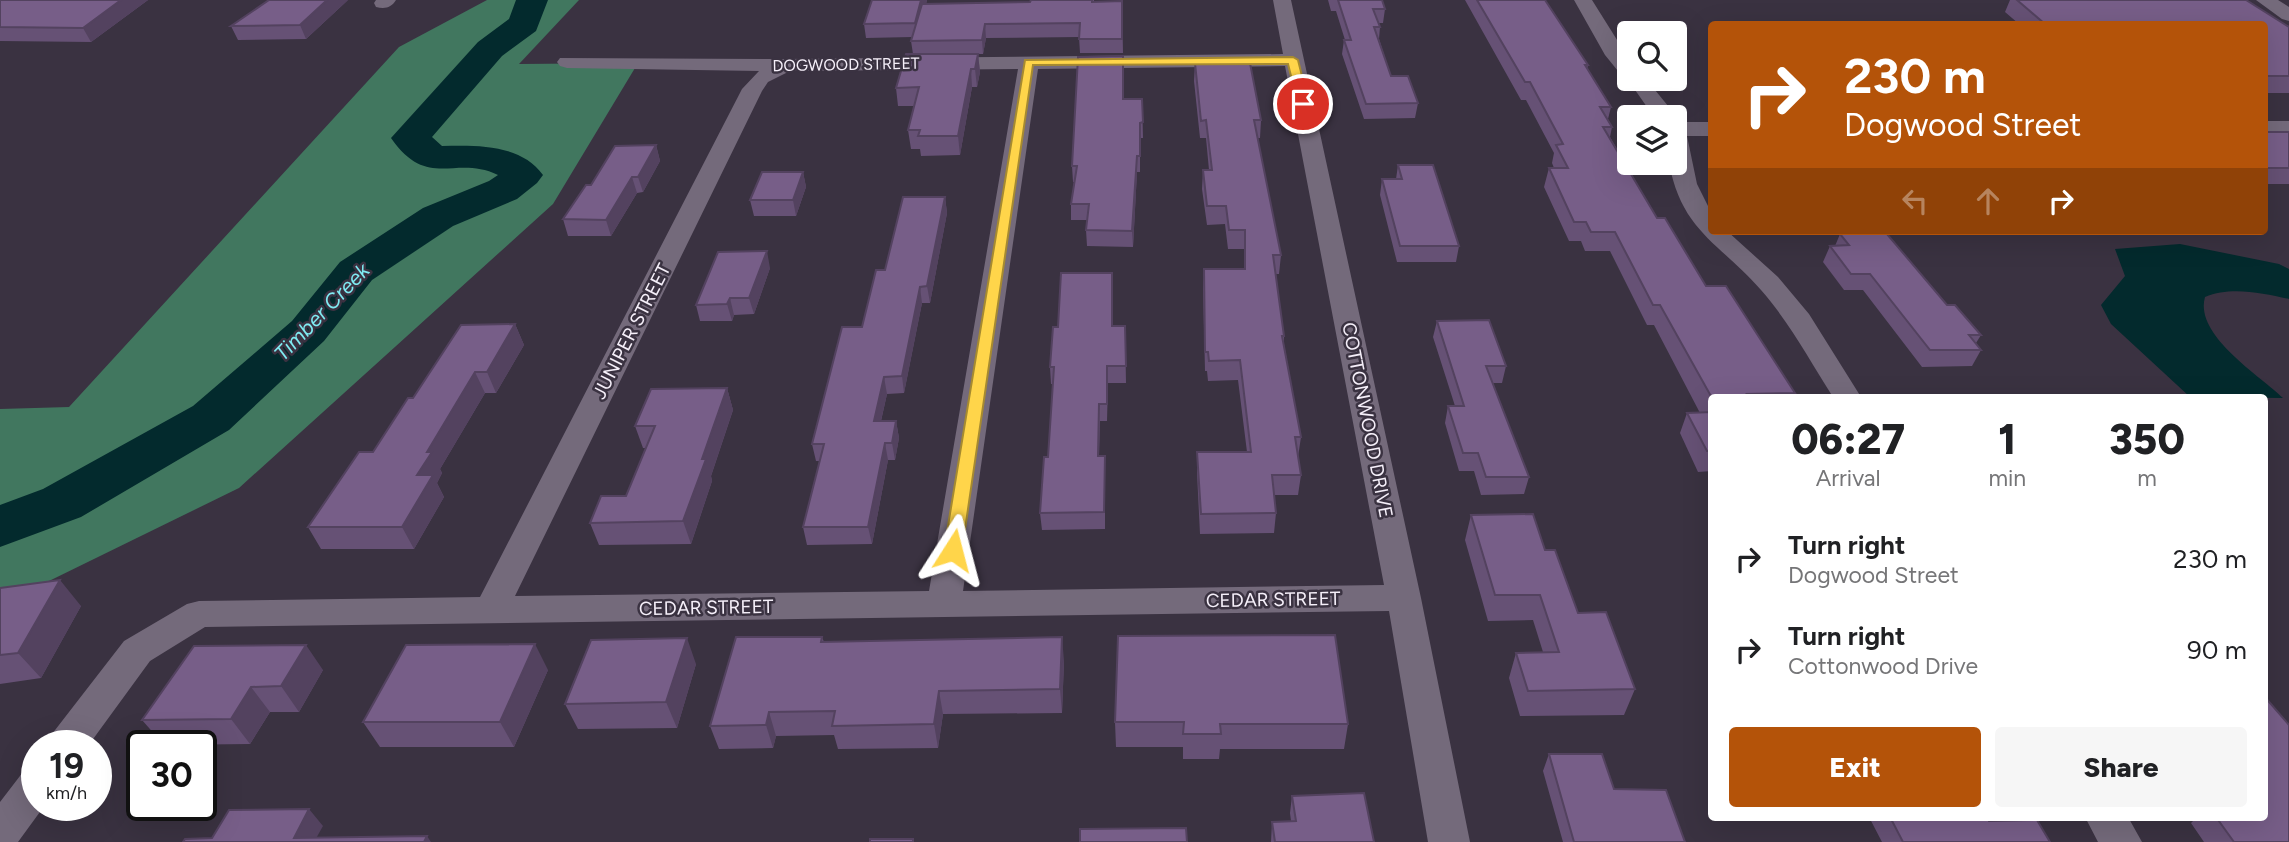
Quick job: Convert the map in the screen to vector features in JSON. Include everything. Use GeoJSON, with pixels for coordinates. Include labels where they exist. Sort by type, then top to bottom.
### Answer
{"type":"FeatureCollection","features":[{"type":"Feature","properties":{"kind":"street","name":"COTTONWOOD DRIVE"},"geometry":{"type":"LineString","coordinates":[[1282,0],[1404,597],[1448,842]]}},
{"type":"Feature","properties":{"kind":"street"},"geometry":{"type":"LineString","coordinates":[[1583,0],[1617,57]]}},
{"type":"Feature","properties":{"kind":"street"},"geometry":{"type":"LineString","coordinates":[[2265,0],[2289,15]]}},
{"type":"Feature","properties":{"kind":"street","name":"DOGWOOD STREET"},"geometry":{"type":"LineString","coordinates":[[567,62],[786,65],[1293,60]]}},
{"type":"Feature","properties":{"kind":"street"},"geometry":{"type":"LineString","coordinates":[[944,604],[1028,62]]}},
{"type":"Feature","properties":{"kind":"street","name":"JUNIPER STREET"},"geometry":{"type":"LineString","coordinates":[[491,610],[752,89],[761,78],[786,65]]}},
{"type":"Feature","properties":{"kind":"street"},"geometry":{"type":"LineString","coordinates":[[1644,91],[1655,105]]}},
{"type":"Feature","properties":{"kind":"street"},"geometry":{"type":"LineString","coordinates":[[2268,128],[2289,128]]}},
{"type":"Feature","properties":{"kind":"street"},"geometry":{"type":"LineString","coordinates":[[1687,130],[1708,129]]}},
{"type":"Feature","properties":{"kind":"street"},"geometry":{"type":"LineString","coordinates":[[1683,175],[1687,195],[1700,219],[1708,227]]}},
{"type":"Feature","properties":{"kind":"street"},"geometry":{"type":"LineString","coordinates":[[1716,235],[1769,283],[1800,320],[1845,394]]}},
{"type":"Feature","properties":{"kind":"street","name":"CEDAR STREET"},"geometry":{"type":"LineString","coordinates":[[78,730],[137,651],[199,614],[1404,597]]}},
{"type":"Feature","properties":{"kind":"street"},"geometry":{"type":"LineString","coordinates":[[2108,821],[2121,842]]}},
{"type":"Feature","properties":{"kind":"green space"},"geometry":{"type":"Polygon","coordinates":[[[487,0],[579,0],[519,64],[638,63],[553,204],[239,488],[0,605],[0,409],[69,407],[399,47],[487,0]]]}},
{"type":"Feature","properties":{"kind":"shaded area"},"geometry":{"type":"Polygon","coordinates":[[[2180,244],[2279,264],[2289,269],[2289,299],[2257,293],[2225,292],[2205,297],[2204,311],[2209,326],[2219,340],[2283,398],[2268,398],[2268,394],[2187,394],[2111,324],[2101,305],[2125,276],[2115,249],[2180,244]]]}},
{"type":"Feature","properties":{"kind":"building"},"geometry":{"type":"Polygon","coordinates":[[[0,0],[121,0],[83,28],[0,27],[0,0]]]}},
{"type":"Feature","properties":{"kind":"building"},"geometry":{"type":"Polygon","coordinates":[[[269,0],[327,0],[300,25],[231,26],[269,0]]]}},
{"type":"Feature","properties":{"kind":"building"},"geometry":{"type":"Polygon","coordinates":[[[872,0],[921,0],[915,23],[864,24],[872,0]]]}},
{"type":"Feature","properties":{"kind":"building"},"geometry":{"type":"Polygon","coordinates":[[[1031,0],[1122,1],[1122,39],[1079,39],[1080,23],[985,24],[982,40],[911,41],[922,4],[1031,0]]]}},
{"type":"Feature","properties":{"kind":"building"},"geometry":{"type":"Polygon","coordinates":[[[1338,0],[1382,0],[1385,9],[1373,9],[1380,27],[1374,27],[1391,76],[1408,76],[1418,103],[1366,104],[1344,40],[1351,40],[1338,0]]]}},
{"type":"Feature","properties":{"kind":"building"},"geometry":{"type":"Polygon","coordinates":[[[1477,0],[1545,0],[1588,65],[1585,65],[1611,107],[1600,107],[1612,127],[1603,127],[1617,151],[1617,175],[1631,175],[1657,218],[1665,218],[1706,286],[1726,286],[1795,393],[1710,394],[1660,305],[1653,305],[1615,232],[1591,232],[1586,222],[1574,222],[1549,168],[1568,168],[1556,145],[1563,144],[1530,82],[1525,82],[1477,0]]]}},
{"type":"Feature","properties":{"kind":"building"},"geometry":{"type":"Polygon","coordinates":[[[2017,0],[2246,0],[2289,27],[2289,76],[2268,76],[2268,21],[2042,21],[2017,0]]]}},
{"type":"Feature","properties":{"kind":"building"},"geometry":{"type":"Polygon","coordinates":[[[906,54],[978,54],[975,69],[971,69],[958,136],[918,136],[920,130],[908,130],[919,87],[896,88],[906,54]]]}},
{"type":"Feature","properties":{"kind":"building"},"geometry":{"type":"Polygon","coordinates":[[[1123,56],[1123,99],[1142,99],[1143,122],[1140,123],[1140,156],[1137,156],[1132,231],[1086,230],[1089,204],[1071,204],[1077,166],[1072,166],[1078,57],[1123,56]]]}},
{"type":"Feature","properties":{"kind":"building"},"geometry":{"type":"Polygon","coordinates":[[[1195,63],[1250,63],[1261,120],[1254,120],[1281,255],[1273,255],[1282,336],[1301,437],[1295,437],[1301,475],[1272,475],[1276,513],[1201,514],[1197,452],[1251,452],[1240,360],[1209,361],[1208,352],[1205,352],[1204,269],[1245,269],[1245,230],[1229,230],[1226,206],[1207,206],[1203,170],[1212,170],[1206,120],[1201,121],[1195,63]]]}},
{"type":"Feature","properties":{"kind":"building"},"geometry":{"type":"Polygon","coordinates":[[[2268,132],[2289,132],[2289,168],[2268,168],[2268,132]]]}},
{"type":"Feature","properties":{"kind":"building"},"geometry":{"type":"Polygon","coordinates":[[[656,145],[638,177],[632,177],[606,220],[563,219],[586,185],[591,185],[615,146],[656,145]]]}},
{"type":"Feature","properties":{"kind":"building"},"geometry":{"type":"Polygon","coordinates":[[[1398,165],[1433,165],[1459,246],[1400,246],[1382,179],[1402,179],[1398,165]]]}},
{"type":"Feature","properties":{"kind":"building"},"geometry":{"type":"Polygon","coordinates":[[[762,172],[803,172],[793,200],[750,200],[762,172]]]}},
{"type":"Feature","properties":{"kind":"building"},"geometry":{"type":"Polygon","coordinates":[[[903,197],[945,197],[927,286],[920,287],[902,376],[884,377],[874,421],[896,421],[892,443],[885,443],[868,527],[803,527],[824,444],[812,444],[842,327],[862,327],[876,270],[885,270],[903,197]]]}},
{"type":"Feature","properties":{"kind":"building"},"geometry":{"type":"Polygon","coordinates":[[[1841,235],[1888,235],[1947,305],[1955,305],[1981,335],[1969,335],[1981,350],[1930,350],[1870,274],[1851,274],[1830,246],[1849,245],[1841,235]]]}},
{"type":"Feature","properties":{"kind":"building"},"geometry":{"type":"Polygon","coordinates":[[[767,251],[749,298],[730,298],[727,304],[696,305],[718,252],[767,251]]]}},
{"type":"Feature","properties":{"kind":"building"},"geometry":{"type":"Polygon","coordinates":[[[1061,273],[1112,273],[1112,326],[1125,326],[1126,366],[1107,366],[1107,404],[1099,404],[1098,456],[1105,456],[1104,512],[1040,513],[1044,457],[1048,457],[1054,367],[1050,367],[1053,327],[1058,327],[1061,273]]]}},
{"type":"Feature","properties":{"kind":"building"},"geometry":{"type":"Polygon","coordinates":[[[1489,320],[1506,366],[1486,366],[1529,477],[1486,477],[1478,453],[1463,453],[1448,406],[1464,406],[1437,321],[1489,320]]]}},
{"type":"Feature","properties":{"kind":"building"},"geometry":{"type":"Polygon","coordinates":[[[515,324],[487,372],[475,372],[427,452],[432,452],[417,475],[433,475],[402,527],[308,527],[359,452],[373,452],[408,398],[413,398],[461,325],[515,324]]]}},
{"type":"Feature","properties":{"kind":"building"},"geometry":{"type":"Polygon","coordinates":[[[727,388],[702,459],[706,459],[683,521],[590,523],[601,496],[626,496],[655,426],[635,426],[651,389],[727,388]]]}},
{"type":"Feature","properties":{"kind":"building"},"geometry":{"type":"Polygon","coordinates":[[[1708,412],[1708,451],[1707,451],[1687,413],[1708,412]]]}},
{"type":"Feature","properties":{"kind":"building"},"geometry":{"type":"Polygon","coordinates":[[[1533,514],[1545,550],[1555,550],[1578,613],[1606,612],[1635,689],[1528,691],[1516,653],[1559,652],[1540,595],[1495,595],[1471,515],[1533,514]]]}},
{"type":"Feature","properties":{"kind":"building"},"geometry":{"type":"Polygon","coordinates":[[[60,580],[18,653],[0,655],[0,588],[60,580]]]}},
{"type":"Feature","properties":{"kind":"building"},"geometry":{"type":"Polygon","coordinates":[[[1335,635],[1348,724],[1220,724],[1221,734],[1183,734],[1184,722],[1115,722],[1118,636],[1335,635]]]}},
{"type":"Feature","properties":{"kind":"building"},"geometry":{"type":"Polygon","coordinates":[[[736,637],[822,637],[821,642],[1062,637],[1060,689],[939,691],[934,724],[832,726],[835,711],[769,712],[766,725],[710,726],[736,637]]]}},
{"type":"Feature","properties":{"kind":"building"},"geometry":{"type":"Polygon","coordinates":[[[687,638],[666,702],[565,704],[591,640],[687,638]]]}},
{"type":"Feature","properties":{"kind":"building"},"geometry":{"type":"Polygon","coordinates":[[[535,644],[500,722],[363,722],[406,645],[535,644]]]}},
{"type":"Feature","properties":{"kind":"building"},"geometry":{"type":"Polygon","coordinates":[[[306,645],[281,686],[251,687],[231,719],[142,720],[194,646],[306,645]]]}},
{"type":"Feature","properties":{"kind":"building"},"geometry":{"type":"Polygon","coordinates":[[[2268,701],[2289,725],[2289,842],[2234,842],[2219,821],[2268,821],[2268,701]]]}},
{"type":"Feature","properties":{"kind":"building"},"geometry":{"type":"Polygon","coordinates":[[[1549,754],[1602,754],[1614,789],[1666,790],[1685,842],[1574,842],[1549,754]]]}},
{"type":"Feature","properties":{"kind":"building"},"geometry":{"type":"Polygon","coordinates":[[[1364,793],[1374,842],[1275,842],[1272,822],[1296,821],[1292,796],[1364,793]]]}},
{"type":"Feature","properties":{"kind":"building"},"geometry":{"type":"Polygon","coordinates":[[[309,809],[294,838],[427,836],[424,842],[183,842],[185,839],[212,838],[229,810],[309,809]]]}},
{"type":"Feature","properties":{"kind":"building"},"geometry":{"type":"Polygon","coordinates":[[[1892,821],[2038,821],[2050,842],[1903,842],[1892,821]]]}},
{"type":"Feature","properties":{"kind":"building"},"geometry":{"type":"Polygon","coordinates":[[[1186,828],[1187,842],[1080,842],[1080,829],[1186,828]]]}},
{"type":"Feature","properties":{"kind":"building"},"geometry":{"type":"Polygon","coordinates":[[[870,839],[913,839],[913,842],[870,842],[870,839]]]}},
{"type":"Feature","properties":{"kind":"waterway","name":"Timber Creek"},"geometry":{"type":"LineString","coordinates":[[0,527],[62,503],[211,418],[308,331],[356,271],[438,217],[503,190],[523,175],[503,162],[492,159],[433,158],[410,138],[440,108],[490,49],[524,24],[532,0]]}},
{"type":"Feature","properties":{"kind":"route"},"geometry":{"type":"LineString","coordinates":[[953,550],[1028,62],[1293,60],[1303,104]]}}]}
